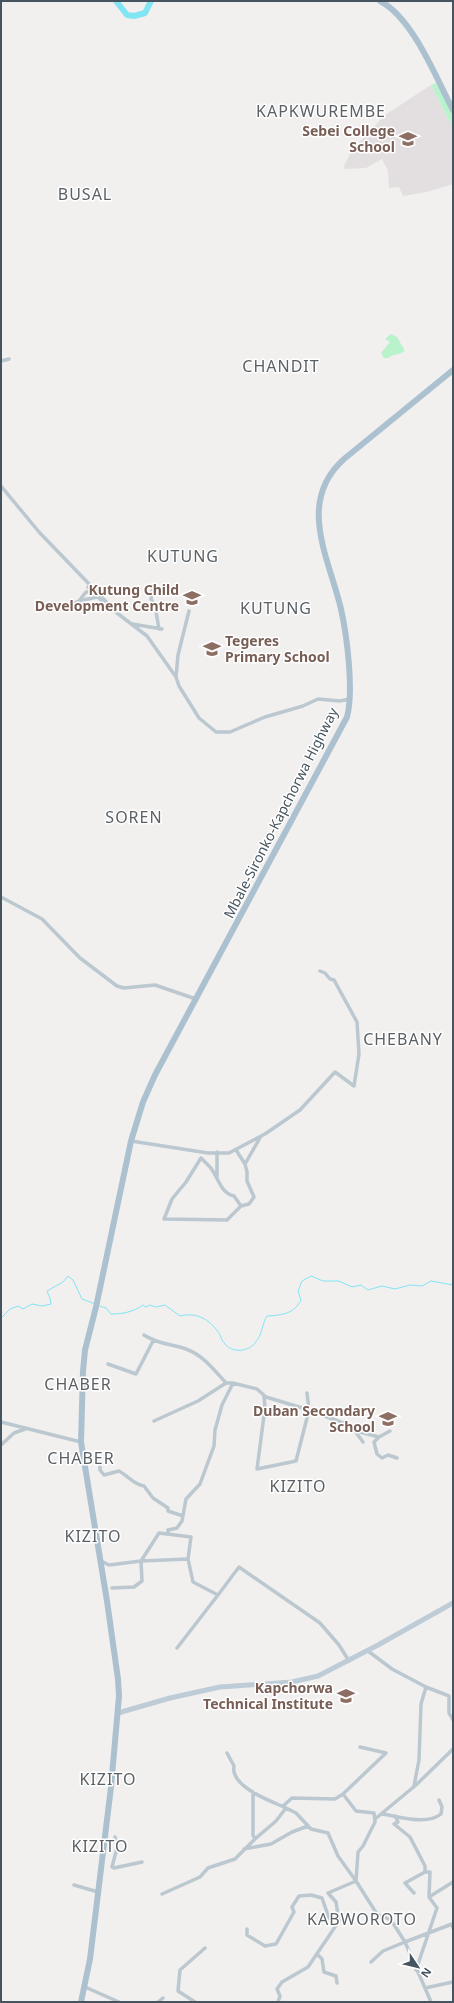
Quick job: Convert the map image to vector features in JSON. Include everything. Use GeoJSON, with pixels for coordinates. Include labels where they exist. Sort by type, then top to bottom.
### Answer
{"type":"FeatureCollection","features":[{"type":"Feature","properties":{"kind":"main road"},"geometry":{"type":"LineString","coordinates":[[380,1],[389,6],[399,15],[411,30],[453,110]]}},
{"type":"Feature","properties":{"kind":"main road","name":"Mbale-Sironko-Kapchorwa Highway"},"geometry":{"type":"LineString","coordinates":[[81,2002],[85,1987],[98,1892],[118,1713],[118,1679],[81,1442],[83,1371],[85,1350],[97,1304],[131,1141],[143,1102],[155,1075],[347,717],[350,699],[341,609],[318,526],[318,507],[323,487],[335,466],[453,370]]}},
{"type":"Feature","properties":{"kind":"street"},"geometry":{"type":"LineString","coordinates":[[1,360],[9,359]]}},
{"type":"Feature","properties":{"kind":"street"},"geometry":{"type":"LineString","coordinates":[[1,486],[39,532],[112,609],[131,624],[161,629],[155,606],[151,599],[153,586]]}},
{"type":"Feature","properties":{"kind":"street"},"geometry":{"type":"LineString","coordinates":[[76,571],[97,597],[152,642],[176,677],[179,686],[199,718],[208,727],[219,733],[230,732],[265,716],[303,706],[318,699],[340,701],[350,699]]}},
{"type":"Feature","properties":{"kind":"street"},"geometry":{"type":"LineString","coordinates":[[79,601],[86,592],[92,592]]}},
{"type":"Feature","properties":{"kind":"street"},"geometry":{"type":"LineString","coordinates":[[50,606],[69,605],[97,597]]}},
{"type":"Feature","properties":{"kind":"street"},"geometry":{"type":"LineString","coordinates":[[176,677],[178,655],[189,612]]}},
{"type":"Feature","properties":{"kind":"street"},"geometry":{"type":"LineString","coordinates":[[1,897],[42,919],[80,958],[117,986],[124,988],[155,985],[196,999]]}},
{"type":"Feature","properties":{"kind":"street"},"geometry":{"type":"LineString","coordinates":[[131,1141],[229,1154],[261,1136],[300,1110],[335,1072],[354,1086],[359,1054],[358,1022],[334,980],[330,979],[325,973],[320,971]]}},
{"type":"Feature","properties":{"kind":"street"},"geometry":{"type":"LineString","coordinates":[[245,1164],[261,1136]]}},
{"type":"Feature","properties":{"kind":"street"},"geometry":{"type":"LineString","coordinates":[[236,1150],[248,1172],[247,1181],[254,1197],[249,1204],[241,1206],[227,1220],[164,1219],[172,1200],[186,1182],[201,1158],[210,1167],[220,1185],[229,1195],[234,1196],[241,1206]]}},
{"type":"Feature","properties":{"kind":"street"},"geometry":{"type":"LineString","coordinates":[[217,1153],[217,1178]]}},
{"type":"Feature","properties":{"kind":"street"},"geometry":{"type":"LineString","coordinates":[[144,1335],[153,1341],[187,1349],[199,1356],[205,1360],[226,1383]]}},
{"type":"Feature","properties":{"kind":"street"},"geometry":{"type":"LineString","coordinates":[[108,1364],[136,1374],[153,1341]]}},
{"type":"Feature","properties":{"kind":"street"},"geometry":{"type":"LineString","coordinates":[[154,1421],[198,1401],[226,1383],[233,1383],[257,1389],[264,1396],[309,1410],[351,1426],[363,1442]]}},
{"type":"Feature","properties":{"kind":"street"},"geometry":{"type":"LineString","coordinates":[[168,1534],[168,1530],[177,1528],[182,1521],[186,1499],[200,1484],[214,1446],[215,1430],[222,1405],[233,1383]]}},
{"type":"Feature","properties":{"kind":"street"},"geometry":{"type":"LineString","coordinates":[[264,1396],[265,1408],[257,1469],[296,1461],[309,1410],[307,1392]]}},
{"type":"Feature","properties":{"kind":"street"},"geometry":{"type":"LineString","coordinates":[[1,1422],[81,1442]]}},
{"type":"Feature","properties":{"kind":"street"},"geometry":{"type":"LineString","coordinates":[[1,1445],[14,1433],[25,1429]]}},
{"type":"Feature","properties":{"kind":"street"},"geometry":{"type":"LineString","coordinates":[[356,1431],[379,1437]]}},
{"type":"Feature","properties":{"kind":"street"},"geometry":{"type":"LineString","coordinates":[[390,1431],[379,1437],[374,1442],[377,1454],[382,1458],[388,1455],[398,1458]]}},
{"type":"Feature","properties":{"kind":"street"},"geometry":{"type":"LineString","coordinates":[[100,1467],[100,1470],[104,1475],[119,1471],[126,1475],[139,1486],[144,1486],[153,1498],[168,1508],[168,1511],[183,1516]]}},
{"type":"Feature","properties":{"kind":"street"},"geometry":{"type":"LineString","coordinates":[[112,1588],[134,1587],[142,1581],[141,1561],[159,1533],[191,1536],[188,1559],[193,1582],[218,1595]]}},
{"type":"Feature","properties":{"kind":"street"},"geometry":{"type":"LineString","coordinates":[[100,1560],[109,1566],[141,1561],[188,1559]]}},
{"type":"Feature","properties":{"kind":"street"},"geometry":{"type":"LineString","coordinates":[[177,1648],[239,1567],[320,1623],[339,1645],[349,1661]]}},
{"type":"Feature","properties":{"kind":"street"},"geometry":{"type":"LineString","coordinates":[[118,1713],[170,1698],[220,1687],[302,1680],[318,1676],[368,1651],[453,1603]]}},
{"type":"Feature","properties":{"kind":"street"},"geometry":{"type":"LineString","coordinates":[[368,1651],[392,1669],[426,1687],[451,1697],[449,1713],[453,1720]]}},
{"type":"Feature","properties":{"kind":"street"},"geometry":{"type":"LineString","coordinates":[[414,1786],[419,1760],[421,1704],[426,1687]]}},
{"type":"Feature","properties":{"kind":"street"},"geometry":{"type":"LineString","coordinates":[[162,1894],[200,1876],[208,1868],[235,1859],[242,1850],[276,1821],[284,1807],[292,1798],[335,1798],[343,1794],[386,1753],[360,1747]]}},
{"type":"Feature","properties":{"kind":"street"},"geometry":{"type":"LineString","coordinates":[[375,1819],[414,1786],[453,1749]]}},
{"type":"Feature","properties":{"kind":"street"},"geometry":{"type":"LineString","coordinates":[[227,1753],[234,1766],[238,1780],[253,1792],[296,1813],[311,1829],[328,1833],[338,1856],[377,1914],[391,1920],[406,1942],[416,1970],[431,2002]]}},
{"type":"Feature","properties":{"kind":"street"},"geometry":{"type":"LineString","coordinates":[[253,1792],[253,1835],[255,1840]]}},
{"type":"Feature","properties":{"kind":"street"},"geometry":{"type":"LineString","coordinates":[[343,1794],[356,1811],[374,1813],[375,1819],[375,1822],[363,1846],[358,1852],[356,1881]]}},
{"type":"Feature","properties":{"kind":"street"},"geometry":{"type":"LineString","coordinates":[[381,1814],[425,1820],[435,1819],[441,1814],[442,1807],[439,1800]]}},
{"type":"Feature","properties":{"kind":"street"},"geometry":{"type":"LineString","coordinates":[[394,1816],[398,1822],[394,1824],[410,1837],[425,1866],[425,1872]]}},
{"type":"Feature","properties":{"kind":"street"},"geometry":{"type":"LineString","coordinates":[[242,1850],[271,1844],[292,1832],[308,1826]]}},
{"type":"Feature","properties":{"kind":"street"},"geometry":{"type":"LineString","coordinates":[[115,1837],[117,1848],[112,1867],[114,1868],[142,1862]]}},
{"type":"Feature","properties":{"kind":"street"},"geometry":{"type":"LineString","coordinates":[[414,1893],[405,1883],[425,1872],[430,1872],[429,1897],[436,1908],[416,1970]]}},
{"type":"Feature","properties":{"kind":"street"},"geometry":{"type":"LineString","coordinates":[[278,2002],[280,1996],[277,1988],[282,1982],[308,1967],[339,1921],[336,1902],[328,1893],[356,1881]]}},
{"type":"Feature","properties":{"kind":"street"},"geometry":{"type":"LineString","coordinates":[[429,1897],[453,1882]]}},
{"type":"Feature","properties":{"kind":"street"},"geometry":{"type":"LineString","coordinates":[[74,1886],[98,1892]]}},
{"type":"Feature","properties":{"kind":"street"},"geometry":{"type":"LineString","coordinates":[[247,1929],[247,1935],[265,1946],[276,1944],[294,1912],[292,1908],[299,1896],[311,1895],[322,1898],[329,1918],[338,1918]]}},
{"type":"Feature","properties":{"kind":"street"},"geometry":{"type":"LineString","coordinates":[[371,1962],[382,1951],[452,1924],[453,1928]]}},
{"type":"Feature","properties":{"kind":"street"},"geometry":{"type":"LineString","coordinates":[[195,2002],[178,1990],[180,1970],[205,1948]]}},
{"type":"Feature","properties":{"kind":"street"},"geometry":{"type":"LineString","coordinates":[[317,1954],[322,1959],[324,1972],[336,1976],[337,1983]]}},
{"type":"Feature","properties":{"kind":"street"},"geometry":{"type":"LineString","coordinates":[[425,1988],[453,1982]]}},
{"type":"Feature","properties":{"kind":"street"},"geometry":{"type":"LineString","coordinates":[[85,1987],[119,2002]]}},
{"type":"Feature","properties":{"kind":"street"},"geometry":{"type":"LineString","coordinates":[[158,2002],[163,1998]]}},
{"type":"Feature","properties":{"kind":"shaded area","name":"Sebei College School"},"geometry":{"type":"Polygon","coordinates":[[[431,85],[453,128],[453,184],[427,192],[403,196],[399,187],[389,188],[388,171],[382,159],[366,168],[345,169],[344,166],[352,150],[385,115],[431,85]]]}},
{"type":"Feature","properties":{"kind":"green space"},"geometry":{"type":"Polygon","coordinates":[[[436,83],[453,113],[453,128],[431,85],[436,83]]]}},
{"type":"Feature","properties":{"kind":"green space"},"geometry":{"type":"Polygon","coordinates":[[[391,334],[397,337],[405,351],[388,358],[384,358],[381,353],[390,342],[385,339],[391,334]]]}},
{"type":"Feature","properties":{"kind":"waterway"},"geometry":{"type":"LineString","coordinates":[[116,1],[127,15],[134,16],[145,13],[151,1]]}},
{"type":"Feature","properties":{"kind":"waterway"},"geometry":{"type":"LineString","coordinates":[[1,1318],[10,1309],[18,1306],[23,1309],[32,1304],[42,1306],[51,1304],[47,1291],[63,1282],[68,1276],[73,1280],[82,1299],[95,1304]]}},
{"type":"Feature","properties":{"kind":"waterway"},"geometry":{"type":"LineString","coordinates":[[100,1306],[106,1308],[111,1314],[120,1314],[143,1305],[146,1307],[150,1305],[156,1307],[165,1305],[180,1316],[192,1315],[207,1320],[219,1333],[223,1342],[228,1347],[236,1350],[244,1350],[252,1346],[258,1340],[267,1316],[287,1313],[298,1305],[301,1300],[298,1291],[302,1281],[311,1276],[323,1281],[339,1281],[352,1287],[361,1285],[368,1290],[382,1286],[395,1289],[410,1285],[422,1286],[431,1281],[453,1285]]}},
{"type":"Feature","properties":{"kind":"place","name":"Sebei College School"},"geometry":{"type":"Point","coordinates":[408,139]}},
{"type":"Feature","properties":{"kind":"place","name":"Kutung Child Development Centre"},"geometry":{"type":"Point","coordinates":[192,598]}},
{"type":"Feature","properties":{"kind":"place","name":"Tegeres Primary School"},"geometry":{"type":"Point","coordinates":[212,649]}},
{"type":"Feature","properties":{"kind":"place","name":"Duban Secondary School"},"geometry":{"type":"Point","coordinates":[388,1419]}},
{"type":"Feature","properties":{"kind":"place","name":"Kapchorwa Technical Institute"},"geometry":{"type":"Point","coordinates":[346,1696]}},
{"type":"Feature","properties":{"kind":"district","name":"KAPKWUREMBE"},"geometry":{"type":"Point","coordinates":[321,111]}},
{"type":"Feature","properties":{"kind":"district","name":"BUSAL"},"geometry":{"type":"Point","coordinates":[85,194]}},
{"type":"Feature","properties":{"kind":"district","name":"CHANDIT"},"geometry":{"type":"Point","coordinates":[281,366]}},
{"type":"Feature","properties":{"kind":"district","name":"KUTUNG"},"geometry":{"type":"Point","coordinates":[183,556]}},
{"type":"Feature","properties":{"kind":"district","name":"KUTUNG"},"geometry":{"type":"Point","coordinates":[276,608]}},
{"type":"Feature","properties":{"kind":"district","name":"SOREN"},"geometry":{"type":"Point","coordinates":[134,817]}},
{"type":"Feature","properties":{"kind":"district","name":"CHEBANY"},"geometry":{"type":"Point","coordinates":[403,1039]}},
{"type":"Feature","properties":{"kind":"district","name":"CHABER"},"geometry":{"type":"Point","coordinates":[78,1384]}},
{"type":"Feature","properties":{"kind":"district","name":"CHABER"},"geometry":{"type":"Point","coordinates":[81,1458]}},
{"type":"Feature","properties":{"kind":"district","name":"KIZITO"},"geometry":{"type":"Point","coordinates":[298,1486]}},
{"type":"Feature","properties":{"kind":"district","name":"KIZITO"},"geometry":{"type":"Point","coordinates":[93,1536]}},
{"type":"Feature","properties":{"kind":"district","name":"KIZITO"},"geometry":{"type":"Point","coordinates":[108,1779]}},
{"type":"Feature","properties":{"kind":"district","name":"KIZITO"},"geometry":{"type":"Point","coordinates":[100,1846]}},
{"type":"Feature","properties":{"kind":"district","name":"KABWOROTO"},"geometry":{"type":"Point","coordinates":[362,1919]}}]}
